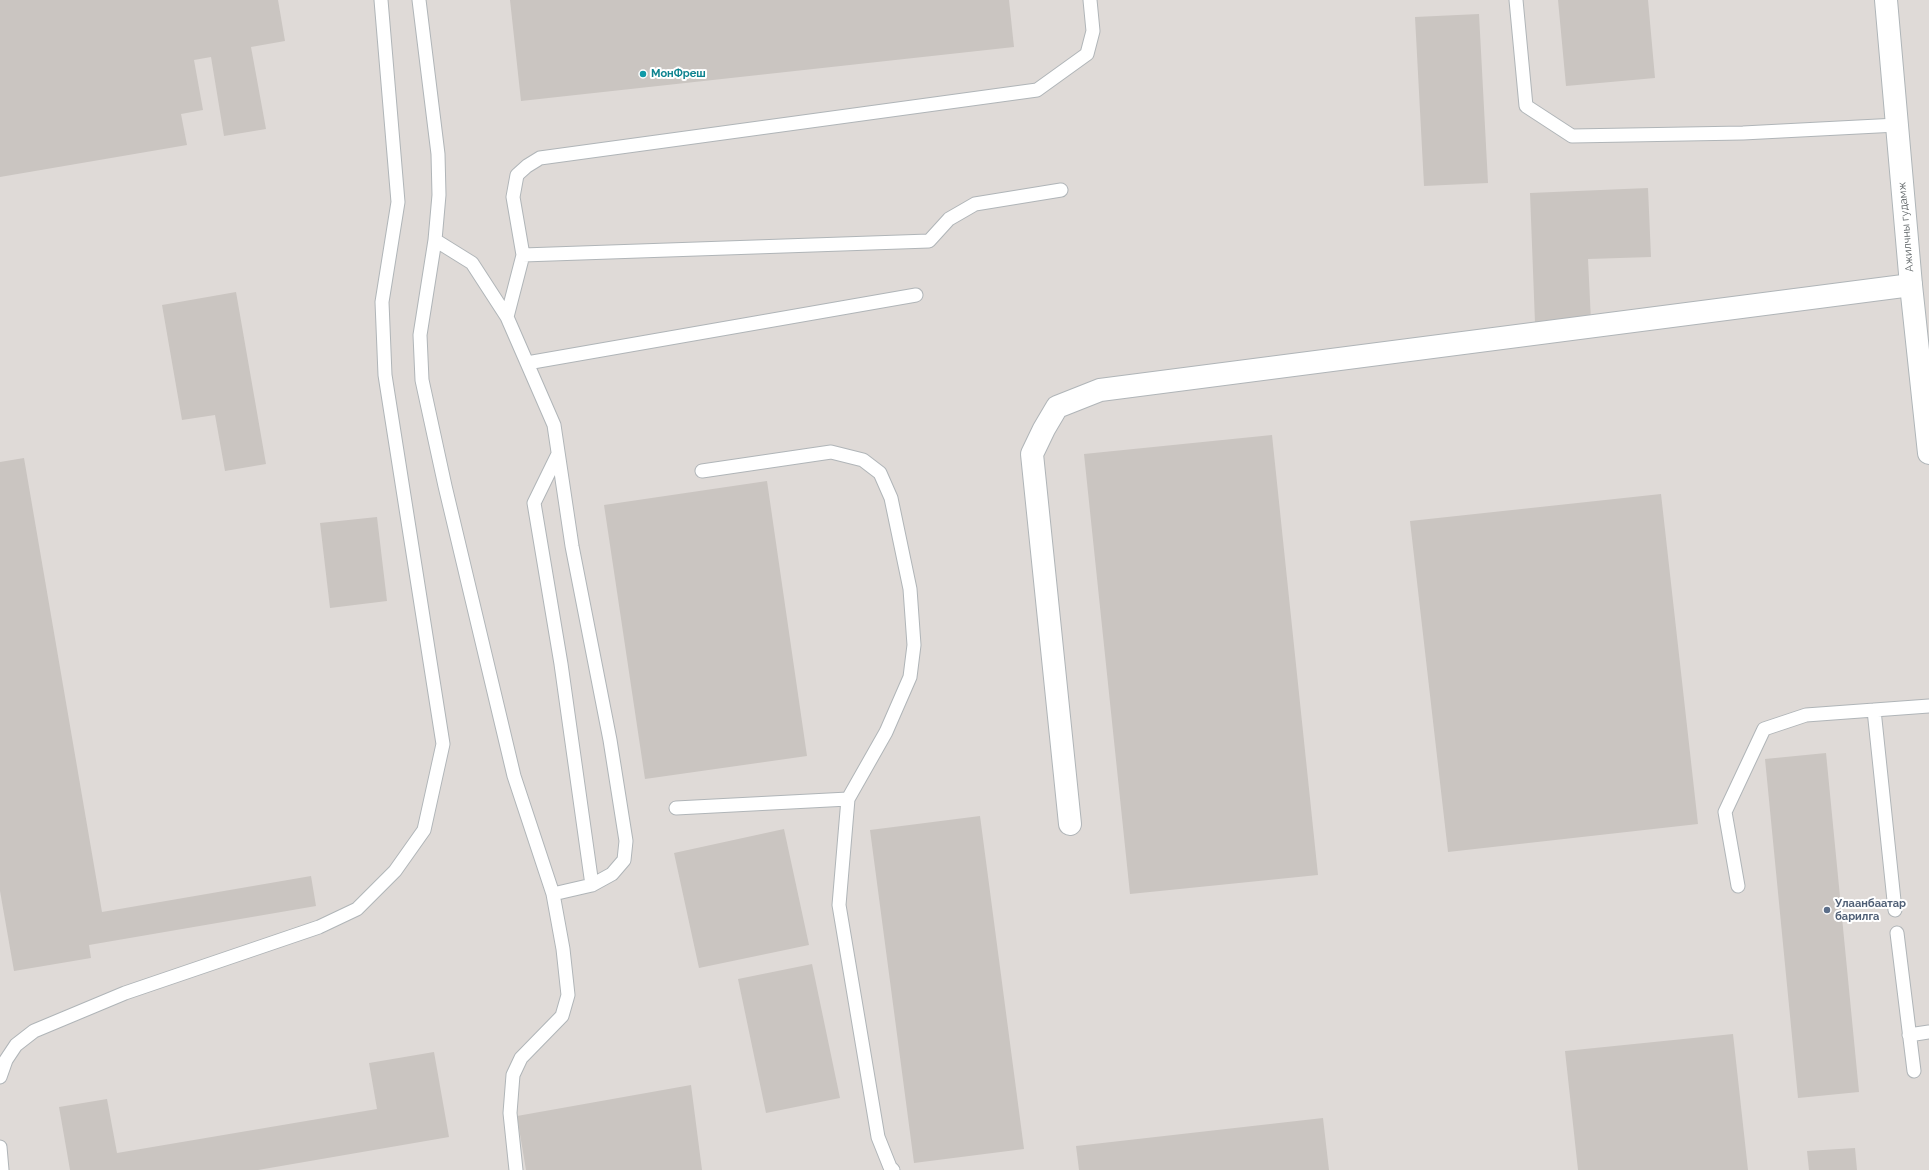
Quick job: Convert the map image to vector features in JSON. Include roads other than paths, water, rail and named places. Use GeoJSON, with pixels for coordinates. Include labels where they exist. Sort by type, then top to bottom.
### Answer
{"type":"FeatureCollection","features":[{"type":"Feature","properties":{"kind":"street","name":"Ажилчны гудамж"},"geometry":{"type":"LineString","coordinates":[[1886,0],[1910,285],[1925,381],[1929,453]]}},
{"type":"Feature","properties":{"kind":"street"},"geometry":{"type":"LineString","coordinates":[[1070,824],[1032,454],[1044,429],[1058,407],[1100,390],[1910,285]]}},
{"type":"Feature","properties":{"kind":"lane"},"geometry":{"type":"LineString","coordinates":[[0,1076],[6,1060],[16,1045],[34,1031],[125,993],[319,928],[357,909],[395,871],[424,830],[443,744],[385,374],[382,302],[398,202],[381,0]]}},
{"type":"Feature","properties":{"kind":"lane"},"geometry":{"type":"LineString","coordinates":[[420,0],[438,154],[439,195],[435,240],[420,335],[422,380],[445,486],[514,776],[553,894],[563,949],[568,995],[562,1016],[521,1058],[514,1075],[510,1113],[516,1170]]}},
{"type":"Feature","properties":{"kind":"lane"},"geometry":{"type":"LineString","coordinates":[[507,317],[523,255],[513,197],[517,175],[527,166],[540,158],[1037,90],[1087,54],[1093,31],[1090,0]]}},
{"type":"Feature","properties":{"kind":"lane"},"geometry":{"type":"LineString","coordinates":[[1516,0],[1526,106],[1572,136],[1743,133],[1897,125]]}},
{"type":"Feature","properties":{"kind":"lane"},"geometry":{"type":"LineString","coordinates":[[523,255],[929,241],[949,219],[975,204],[1061,190]]}},
{"type":"Feature","properties":{"kind":"lane"},"geometry":{"type":"LineString","coordinates":[[435,240],[472,263],[507,317],[554,425],[572,546],[610,740],[626,841],[624,860],[612,874],[592,885],[553,894]]}},
{"type":"Feature","properties":{"kind":"lane"},"geometry":{"type":"LineString","coordinates":[[527,363],[916,295]]}},
{"type":"Feature","properties":{"kind":"lane"},"geometry":{"type":"LineString","coordinates":[[702,471],[831,452],[863,460],[880,473],[891,498],[910,589],[914,645],[910,677],[886,732],[848,799],[839,905],[878,1137],[890,1167],[893,1170]]}},
{"type":"Feature","properties":{"kind":"lane"},"geometry":{"type":"LineString","coordinates":[[558,454],[534,503],[561,664],[592,885]]}},
{"type":"Feature","properties":{"kind":"lane"},"geometry":{"type":"LineString","coordinates":[[1738,886],[1725,812],[1764,730],[1806,715],[1929,706]]}},
{"type":"Feature","properties":{"kind":"lane"},"geometry":{"type":"LineString","coordinates":[[1874,710],[1896,910]]}},
{"type":"Feature","properties":{"kind":"lane"},"geometry":{"type":"LineString","coordinates":[[676,808],[848,799]]}},
{"type":"Feature","properties":{"kind":"lane"},"geometry":{"type":"LineString","coordinates":[[1897,933],[1914,1071]]}},
{"type":"Feature","properties":{"kind":"lane"},"geometry":{"type":"LineString","coordinates":[[1909,1035],[1929,1032]]}},
{"type":"Feature","properties":{"kind":"lane"},"geometry":{"type":"LineString","coordinates":[[0,1147],[2,1170]]}},
{"type":"Feature","properties":{"kind":"place","name":"МонФреш"},"geometry":{"type":"Point","coordinates":[643,74]}},
{"type":"Feature","properties":{"kind":"place","name":"Улаанбаатар барилга"},"geometry":{"type":"Point","coordinates":[1827,910]}}]}
